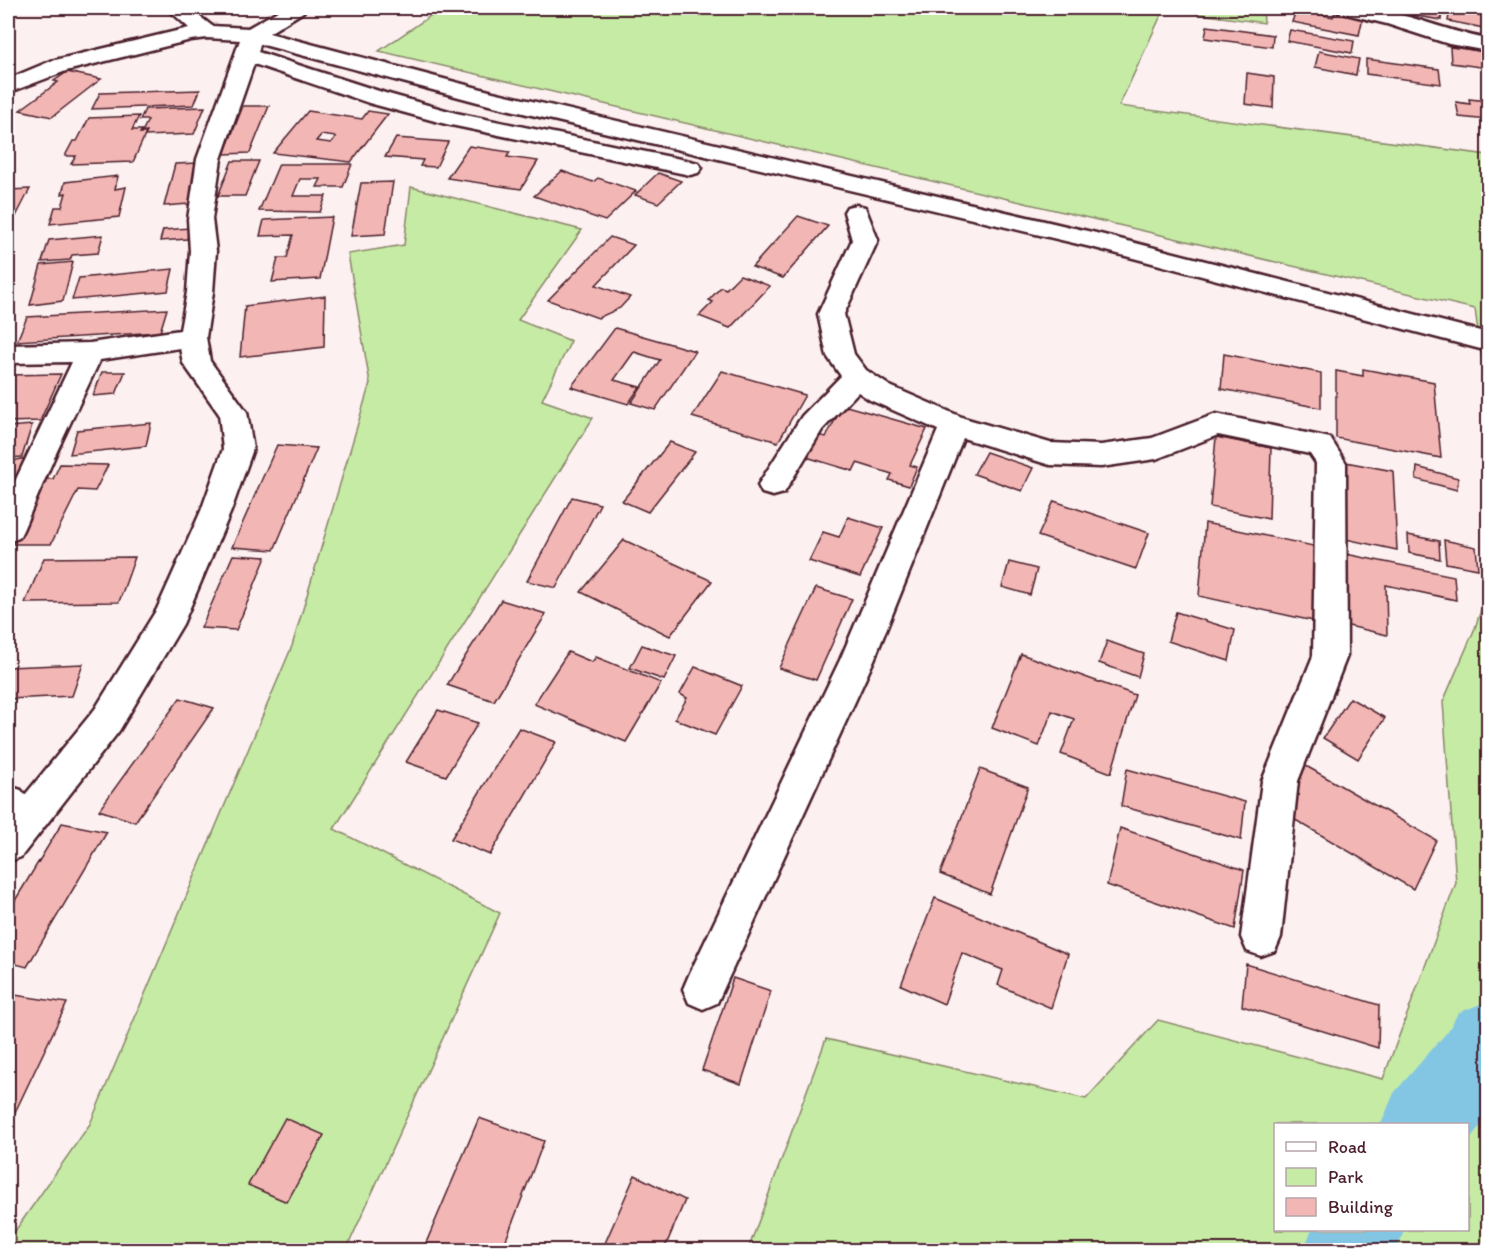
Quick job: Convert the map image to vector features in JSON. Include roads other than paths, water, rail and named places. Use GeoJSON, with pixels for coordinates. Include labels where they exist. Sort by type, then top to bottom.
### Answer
{"type":"FeatureCollection","features":[{"type":"Feature","properties":{"kind":"street"},"geometry":{"type":"LineString","coordinates":[[177,8],[207,32],[250,45],[489,98],[1096,241],[1488,342]]}},
{"type":"Feature","properties":{"kind":"street"},"geometry":{"type":"LineString","coordinates":[[14,822],[107,720],[171,615],[216,511],[238,449],[233,412],[196,363],[192,337],[200,292],[203,251],[200,219],[209,159],[250,45],[296,8]]}},
{"type":"Feature","properties":{"kind":"street"},"geometry":{"type":"LineString","coordinates":[[1345,8],[1401,21],[1456,40],[1488,45]]}},
{"type":"Feature","properties":{"kind":"street"},"geometry":{"type":"LineString","coordinates":[[8,86],[35,75],[123,50],[207,32]]}},
{"type":"Feature","properties":{"kind":"street"},"geometry":{"type":"LineString","coordinates":[[250,45],[281,64],[459,122],[715,174]]}},
{"type":"Feature","properties":{"kind":"street"},"geometry":{"type":"LineString","coordinates":[[8,68],[35,75]]}},
{"type":"Feature","properties":{"kind":"street"},"geometry":{"type":"LineString","coordinates":[[914,199],[905,207],[892,212],[843,206],[862,226],[865,240],[831,314],[834,334],[841,356],[856,377],[880,393],[954,425],[1050,454],[1101,456],[1156,448],[1216,424],[1320,445],[1331,463],[1330,657],[1280,781],[1261,937]]}},
{"type":"Feature","properties":{"kind":"street"},"geometry":{"type":"LineString","coordinates":[[8,354],[90,352],[192,337]]}},
{"type":"Feature","properties":{"kind":"street"},"geometry":{"type":"LineString","coordinates":[[8,530],[42,451],[90,352]]}},
{"type":"Feature","properties":{"kind":"street"},"geometry":{"type":"LineString","coordinates":[[773,485],[812,423],[856,377]]}},
{"type":"Feature","properties":{"kind":"street"},"geometry":{"type":"LineString","coordinates":[[704,989],[857,660],[954,425]]}},
{"type":"Feature","properties":{"kind":"waterway"},"geometry":{"type":"LineString","coordinates":[[1426,1123],[1478,1061],[1488,1043]]}},
{"type":"Feature","properties":{"kind":"waterway"},"geometry":{"type":"LineString","coordinates":[[1350,1250],[1358,1231]]}}]}
